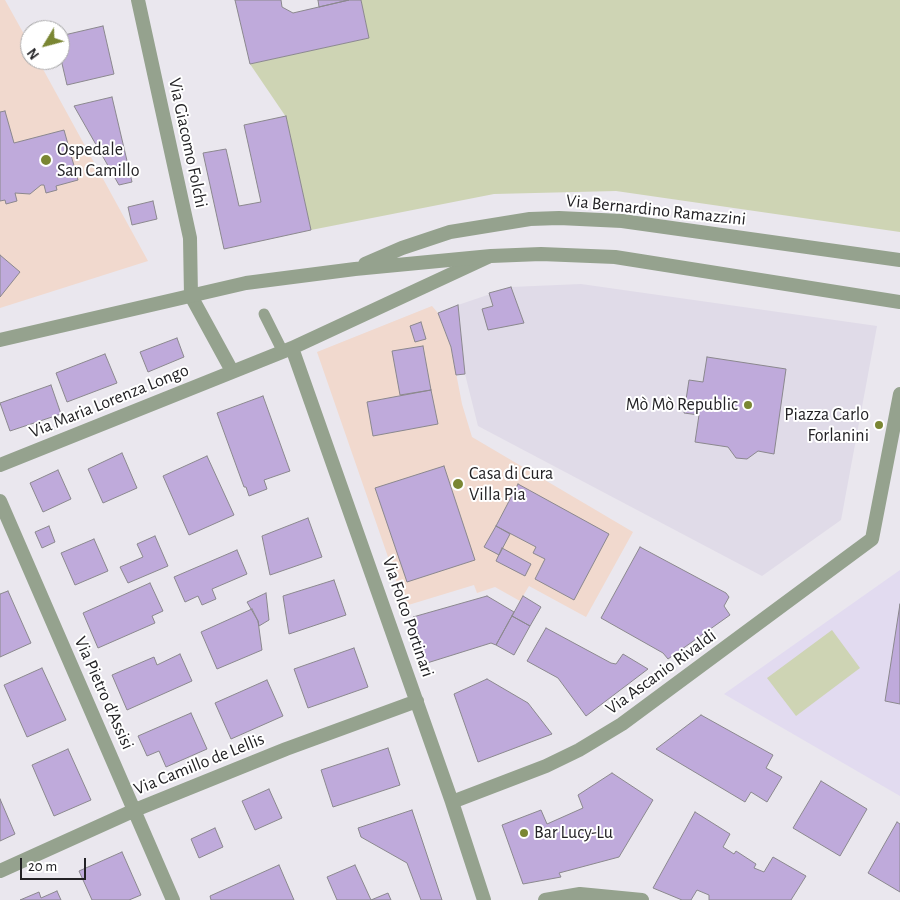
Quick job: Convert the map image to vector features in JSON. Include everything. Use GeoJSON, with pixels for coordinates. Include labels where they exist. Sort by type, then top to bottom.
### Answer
{"type":"FeatureCollection","features":[{"type":"Feature","properties":{"kind":"street","name":"Via Giacomo Folchi"},"geometry":{"type":"LineString","coordinates":[[138,0],[190,238],[191,296]]}},
{"type":"Feature","properties":{"kind":"street","name":"Via Bernardino Ramazzini"},"geometry":{"type":"LineString","coordinates":[[355,269],[402,248],[450,232],[530,218],[622,221],[900,260]]}},
{"type":"Feature","properties":{"kind":"street","name":"Via Bernardino Ramazzini"},"geometry":{"type":"LineString","coordinates":[[0,340],[246,283],[355,269],[491,256],[561,254],[615,257],[900,302]]}},
{"type":"Feature","properties":{"kind":"street","name":"Via Bernardino Ramazzini"},"geometry":{"type":"LineString","coordinates":[[232,371],[288,350],[491,256]]}},
{"type":"Feature","properties":{"kind":"street"},"geometry":{"type":"LineString","coordinates":[[191,296],[232,371]]}},
{"type":"Feature","properties":{"kind":"street","name":"Via Folco Portinari"},"geometry":{"type":"LineString","coordinates":[[288,350],[300,367],[452,802],[484,900]]}},
{"type":"Feature","properties":{"kind":"street","name":"Via Maria Lorenza Longo"},"geometry":{"type":"LineString","coordinates":[[0,464],[196,388],[232,371]]}},
{"type":"Feature","properties":{"kind":"street","name":"Via Ascanio Rivaldi"},"geometry":{"type":"LineString","coordinates":[[452,802],[546,766],[579,750],[622,724],[872,539],[900,394]]}},
{"type":"Feature","properties":{"kind":"street","name":"Via Pietro d'Assisi"},"geometry":{"type":"LineString","coordinates":[[0,501],[173,900]]}},
{"type":"Feature","properties":{"kind":"street","name":"Via Camillo de Lellis"},"geometry":{"type":"LineString","coordinates":[[0,871],[135,810],[286,749],[417,701]]}},
{"type":"Feature","properties":{"kind":"street"},"geometry":{"type":"LineString","coordinates":[[545,900],[580,894],[642,900]]}},
{"type":"Feature","properties":{"kind":"lane"},"geometry":{"type":"LineString","coordinates":[[264,314],[288,350]]}},
{"type":"Feature","properties":{"kind":"shaded area","name":"Ospedale San Camillo"},"geometry":{"type":"Polygon","coordinates":[[[0,0],[5,0],[20,27],[20,70],[43,70],[148,261],[0,308],[0,0]]]}},
{"type":"Feature","properties":{"kind":"shaded area"},"geometry":{"type":"Polygon","coordinates":[[[581,284],[877,326],[841,520],[762,576],[478,426],[465,374],[458,305],[511,287],[581,284]]]}},
{"type":"Feature","properties":{"kind":"shaded area","name":"Casa di Cura Villa Pia"},"geometry":{"type":"Polygon","coordinates":[[[432,306],[438,313],[451,347],[462,404],[472,437],[633,532],[586,617],[529,586],[520,601],[495,587],[477,593],[474,585],[405,606],[317,352],[432,306]]]}},
{"type":"Feature","properties":{"kind":"shaded area"},"geometry":{"type":"Polygon","coordinates":[[[900,570],[900,796],[724,694],[900,570]]]}},
{"type":"Feature","properties":{"kind":"green space"},"geometry":{"type":"Polygon","coordinates":[[[361,0],[900,0],[900,232],[616,191],[494,194],[311,230],[286,117],[250,64],[369,38],[361,0]]]}},
{"type":"Feature","properties":{"kind":"green space"},"geometry":{"type":"Polygon","coordinates":[[[832,630],[860,668],[796,716],[767,678],[832,630]]]}},
{"type":"Feature","properties":{"kind":"building"},"geometry":{"type":"Polygon","coordinates":[[[235,0],[281,0],[282,7],[293,13],[349,0],[361,0],[369,38],[250,64],[235,0]]]}},
{"type":"Feature","properties":{"kind":"building"},"geometry":{"type":"Polygon","coordinates":[[[318,0],[349,0],[319,7],[318,0]]]}},
{"type":"Feature","properties":{"kind":"building"},"geometry":{"type":"Polygon","coordinates":[[[103,26],[114,74],[67,85],[64,70],[70,70],[70,34],[103,26]]]}},
{"type":"Feature","properties":{"kind":"building"},"geometry":{"type":"Polygon","coordinates":[[[112,97],[132,182],[119,185],[74,106],[112,97]]]}},
{"type":"Feature","properties":{"kind":"building"},"geometry":{"type":"Polygon","coordinates":[[[5,111],[14,143],[64,130],[78,180],[56,186],[57,190],[46,193],[44,185],[41,185],[30,194],[15,193],[17,201],[6,204],[5,200],[0,201],[0,112],[5,111]]]}},
{"type":"Feature","properties":{"kind":"building"},"geometry":{"type":"Polygon","coordinates":[[[286,116],[311,230],[224,249],[203,153],[226,149],[239,206],[261,202],[244,125],[286,116]]]}},
{"type":"Feature","properties":{"kind":"building"},"geometry":{"type":"Polygon","coordinates":[[[153,201],[157,219],[132,225],[128,207],[153,201]]]}},
{"type":"Feature","properties":{"kind":"building"},"geometry":{"type":"Polygon","coordinates":[[[0,255],[20,272],[0,297],[0,255]]]}},
{"type":"Feature","properties":{"kind":"building"},"geometry":{"type":"Polygon","coordinates":[[[511,287],[524,323],[488,330],[482,309],[493,306],[489,293],[511,287]]]}},
{"type":"Feature","properties":{"kind":"building"},"geometry":{"type":"Polygon","coordinates":[[[458,305],[465,374],[456,375],[451,347],[438,313],[458,305]]]}},
{"type":"Feature","properties":{"kind":"building"},"geometry":{"type":"Polygon","coordinates":[[[421,322],[426,339],[415,342],[410,326],[421,322]]]}},
{"type":"Feature","properties":{"kind":"building"},"geometry":{"type":"Polygon","coordinates":[[[177,338],[184,357],[148,372],[140,352],[177,338]]]}},
{"type":"Feature","properties":{"kind":"building"},"geometry":{"type":"Polygon","coordinates":[[[423,346],[431,390],[400,395],[392,351],[423,346]]]}},
{"type":"Feature","properties":{"kind":"building"},"geometry":{"type":"Polygon","coordinates":[[[105,354],[117,383],[67,402],[56,373],[105,354]]]}},
{"type":"Feature","properties":{"kind":"building"},"geometry":{"type":"Polygon","coordinates":[[[707,357],[786,369],[774,454],[758,451],[747,459],[736,458],[728,447],[695,442],[699,415],[684,413],[689,380],[703,382],[707,357]]]}},
{"type":"Feature","properties":{"kind":"building"},"geometry":{"type":"Polygon","coordinates":[[[51,385],[61,414],[10,431],[0,403],[51,385]]]}},
{"type":"Feature","properties":{"kind":"building"},"geometry":{"type":"Polygon","coordinates":[[[431,390],[438,424],[373,436],[367,402],[431,390]]]}},
{"type":"Feature","properties":{"kind":"building"},"geometry":{"type":"Polygon","coordinates":[[[263,396],[290,471],[264,480],[267,489],[249,496],[217,413],[263,396]]]}},
{"type":"Feature","properties":{"kind":"building"},"geometry":{"type":"Polygon","coordinates":[[[122,453],[137,488],[103,503],[88,469],[122,453]]]}},
{"type":"Feature","properties":{"kind":"building"},"geometry":{"type":"Polygon","coordinates":[[[207,456],[234,515],[189,535],[163,476],[207,456]]]}},
{"type":"Feature","properties":{"kind":"building"},"geometry":{"type":"Polygon","coordinates":[[[444,466],[475,560],[407,582],[375,488],[444,466]]]}},
{"type":"Feature","properties":{"kind":"building"},"geometry":{"type":"Polygon","coordinates":[[[58,470],[71,499],[43,512],[30,483],[58,470]]]}},
{"type":"Feature","properties":{"kind":"building"},"geometry":{"type":"Polygon","coordinates":[[[518,484],[609,534],[574,600],[535,579],[545,559],[533,553],[536,547],[496,526],[518,484]]]}},
{"type":"Feature","properties":{"kind":"building"},"geometry":{"type":"Polygon","coordinates":[[[308,518],[322,557],[270,575],[262,536],[308,518]]]}},
{"type":"Feature","properties":{"kind":"building"},"geometry":{"type":"Polygon","coordinates":[[[49,526],[55,542],[42,548],[35,532],[49,526]]]}},
{"type":"Feature","properties":{"kind":"building"},"geometry":{"type":"Polygon","coordinates":[[[496,526],[510,534],[499,555],[484,547],[496,526]]]}},
{"type":"Feature","properties":{"kind":"building"},"geometry":{"type":"Polygon","coordinates":[[[155,536],[168,566],[128,583],[120,567],[143,557],[137,544],[155,536]]]}},
{"type":"Feature","properties":{"kind":"building"},"geometry":{"type":"Polygon","coordinates":[[[94,539],[108,571],[75,585],[61,553],[94,539]]]}},
{"type":"Feature","properties":{"kind":"building"},"geometry":{"type":"Polygon","coordinates":[[[640,547],[726,593],[729,597],[724,606],[730,615],[668,659],[663,653],[601,618],[640,547]]]}},
{"type":"Feature","properties":{"kind":"building"},"geometry":{"type":"Polygon","coordinates":[[[502,548],[531,564],[525,576],[496,561],[502,548]]]}},
{"type":"Feature","properties":{"kind":"building"},"geometry":{"type":"Polygon","coordinates":[[[237,550],[247,574],[212,589],[216,599],[202,605],[198,596],[185,602],[174,577],[237,550]]]}},
{"type":"Feature","properties":{"kind":"building"},"geometry":{"type":"Polygon","coordinates":[[[334,580],[346,615],[289,634],[283,596],[334,580]]]}},
{"type":"Feature","properties":{"kind":"building"},"geometry":{"type":"Polygon","coordinates":[[[150,583],[163,611],[152,616],[155,623],[98,648],[83,613],[150,583]]]}},
{"type":"Feature","properties":{"kind":"building"},"geometry":{"type":"Polygon","coordinates":[[[8,591],[31,643],[0,657],[0,594],[8,591]]]}},
{"type":"Feature","properties":{"kind":"building"},"geometry":{"type":"Polygon","coordinates":[[[266,593],[269,620],[259,626],[247,602],[266,593]]]}},
{"type":"Feature","properties":{"kind":"building"},"geometry":{"type":"Polygon","coordinates":[[[487,596],[514,612],[496,645],[491,643],[427,663],[413,617],[487,596]]]}},
{"type":"Feature","properties":{"kind":"building"},"geometry":{"type":"Polygon","coordinates":[[[523,596],[541,607],[530,626],[512,616],[523,596]]]}},
{"type":"Feature","properties":{"kind":"building"},"geometry":{"type":"Polygon","coordinates":[[[900,604],[900,704],[885,701],[900,604]]]}},
{"type":"Feature","properties":{"kind":"building"},"geometry":{"type":"Polygon","coordinates":[[[252,609],[258,621],[262,650],[217,669],[201,632],[252,609]]]}},
{"type":"Feature","properties":{"kind":"building"},"geometry":{"type":"Polygon","coordinates":[[[512,616],[530,626],[514,655],[496,645],[512,616]]]}},
{"type":"Feature","properties":{"kind":"building"},"geometry":{"type":"Polygon","coordinates":[[[546,628],[611,663],[616,664],[623,654],[648,669],[586,716],[558,678],[527,661],[546,628]]]}},
{"type":"Feature","properties":{"kind":"building"},"geometry":{"type":"Polygon","coordinates":[[[354,648],[368,687],[308,708],[294,669],[354,648]]]}},
{"type":"Feature","properties":{"kind":"building"},"geometry":{"type":"Polygon","coordinates":[[[180,654],[192,681],[127,710],[112,675],[154,657],[157,665],[180,654]]]}},
{"type":"Feature","properties":{"kind":"building"},"geometry":{"type":"Polygon","coordinates":[[[42,668],[66,720],[27,737],[4,685],[42,668]]]}},
{"type":"Feature","properties":{"kind":"building"},"geometry":{"type":"Polygon","coordinates":[[[487,679],[528,703],[552,734],[478,762],[454,694],[487,679]]]}},
{"type":"Feature","properties":{"kind":"building"},"geometry":{"type":"Polygon","coordinates":[[[267,680],[283,716],[231,739],[215,703],[267,680]]]}},
{"type":"Feature","properties":{"kind":"building"},"geometry":{"type":"Polygon","coordinates":[[[191,713],[207,749],[166,767],[159,751],[147,756],[138,736],[191,713]]]}},
{"type":"Feature","properties":{"kind":"building"},"geometry":{"type":"Polygon","coordinates":[[[701,715],[773,755],[766,768],[782,777],[767,802],[751,792],[745,802],[656,749],[701,715]]]}},
{"type":"Feature","properties":{"kind":"building"},"geometry":{"type":"Polygon","coordinates":[[[388,748],[400,785],[333,807],[321,770],[388,748]]]}},
{"type":"Feature","properties":{"kind":"building"},"geometry":{"type":"Polygon","coordinates":[[[68,749],[91,800],[54,816],[32,765],[68,749]]]}},
{"type":"Feature","properties":{"kind":"building"},"geometry":{"type":"Polygon","coordinates":[[[612,773],[653,800],[619,857],[559,873],[561,877],[523,884],[502,825],[541,810],[547,824],[583,808],[578,795],[612,773]]]}},
{"type":"Feature","properties":{"kind":"building"},"geometry":{"type":"Polygon","coordinates":[[[821,781],[867,809],[840,856],[793,828],[821,781]]]}},
{"type":"Feature","properties":{"kind":"building"},"geometry":{"type":"Polygon","coordinates":[[[269,789],[282,818],[255,830],[242,801],[269,789]]]}},
{"type":"Feature","properties":{"kind":"building"},"geometry":{"type":"Polygon","coordinates":[[[0,799],[15,834],[0,841],[0,799]]]}},
{"type":"Feature","properties":{"kind":"building"},"geometry":{"type":"Polygon","coordinates":[[[412,810],[442,900],[421,900],[407,863],[361,837],[358,828],[412,810]]]}},
{"type":"Feature","properties":{"kind":"building"},"geometry":{"type":"Polygon","coordinates":[[[695,812],[730,834],[723,847],[734,854],[736,851],[756,864],[754,868],[764,872],[773,857],[806,876],[791,900],[709,900],[709,895],[697,890],[691,900],[682,900],[653,888],[695,812]]]}},
{"type":"Feature","properties":{"kind":"building"},"geometry":{"type":"Polygon","coordinates":[[[897,822],[900,824],[900,892],[868,873],[897,822]]]}},
{"type":"Feature","properties":{"kind":"building"},"geometry":{"type":"Polygon","coordinates":[[[215,828],[223,847],[199,858],[191,839],[215,828]]]}},
{"type":"Feature","properties":{"kind":"building"},"geometry":{"type":"Polygon","coordinates":[[[122,852],[141,895],[129,900],[92,900],[79,871],[122,852]]]}},
{"type":"Feature","properties":{"kind":"building"},"geometry":{"type":"Polygon","coordinates":[[[279,865],[294,900],[211,900],[210,896],[279,865]]]}},
{"type":"Feature","properties":{"kind":"building"},"geometry":{"type":"Polygon","coordinates":[[[355,865],[371,900],[337,900],[327,877],[355,865]]]}},
{"type":"Feature","properties":{"kind":"building"},"geometry":{"type":"Polygon","coordinates":[[[57,891],[61,900],[20,900],[39,892],[41,898],[57,891]]]}},
{"type":"Feature","properties":{"kind":"building"},"geometry":{"type":"Polygon","coordinates":[[[388,893],[391,900],[371,900],[388,893]]]}},
{"type":"Feature","properties":{"kind":"place","name":"Ospedale San Camillo"},"geometry":{"type":"Point","coordinates":[46,160]}},
{"type":"Feature","properties":{"kind":"place","name":"Mò Mò Republic"},"geometry":{"type":"Point","coordinates":[748,405]}},
{"type":"Feature","properties":{"kind":"place","name":"Piazza Carlo Forlanini"},"geometry":{"type":"Point","coordinates":[879,425]}},
{"type":"Feature","properties":{"kind":"place","name":"Casa di Cura Villa Pia"},"geometry":{"type":"Point","coordinates":[458,484]}},
{"type":"Feature","properties":{"kind":"place","name":"Bar Lucy-Lu"},"geometry":{"type":"Point","coordinates":[524,833]}}]}
